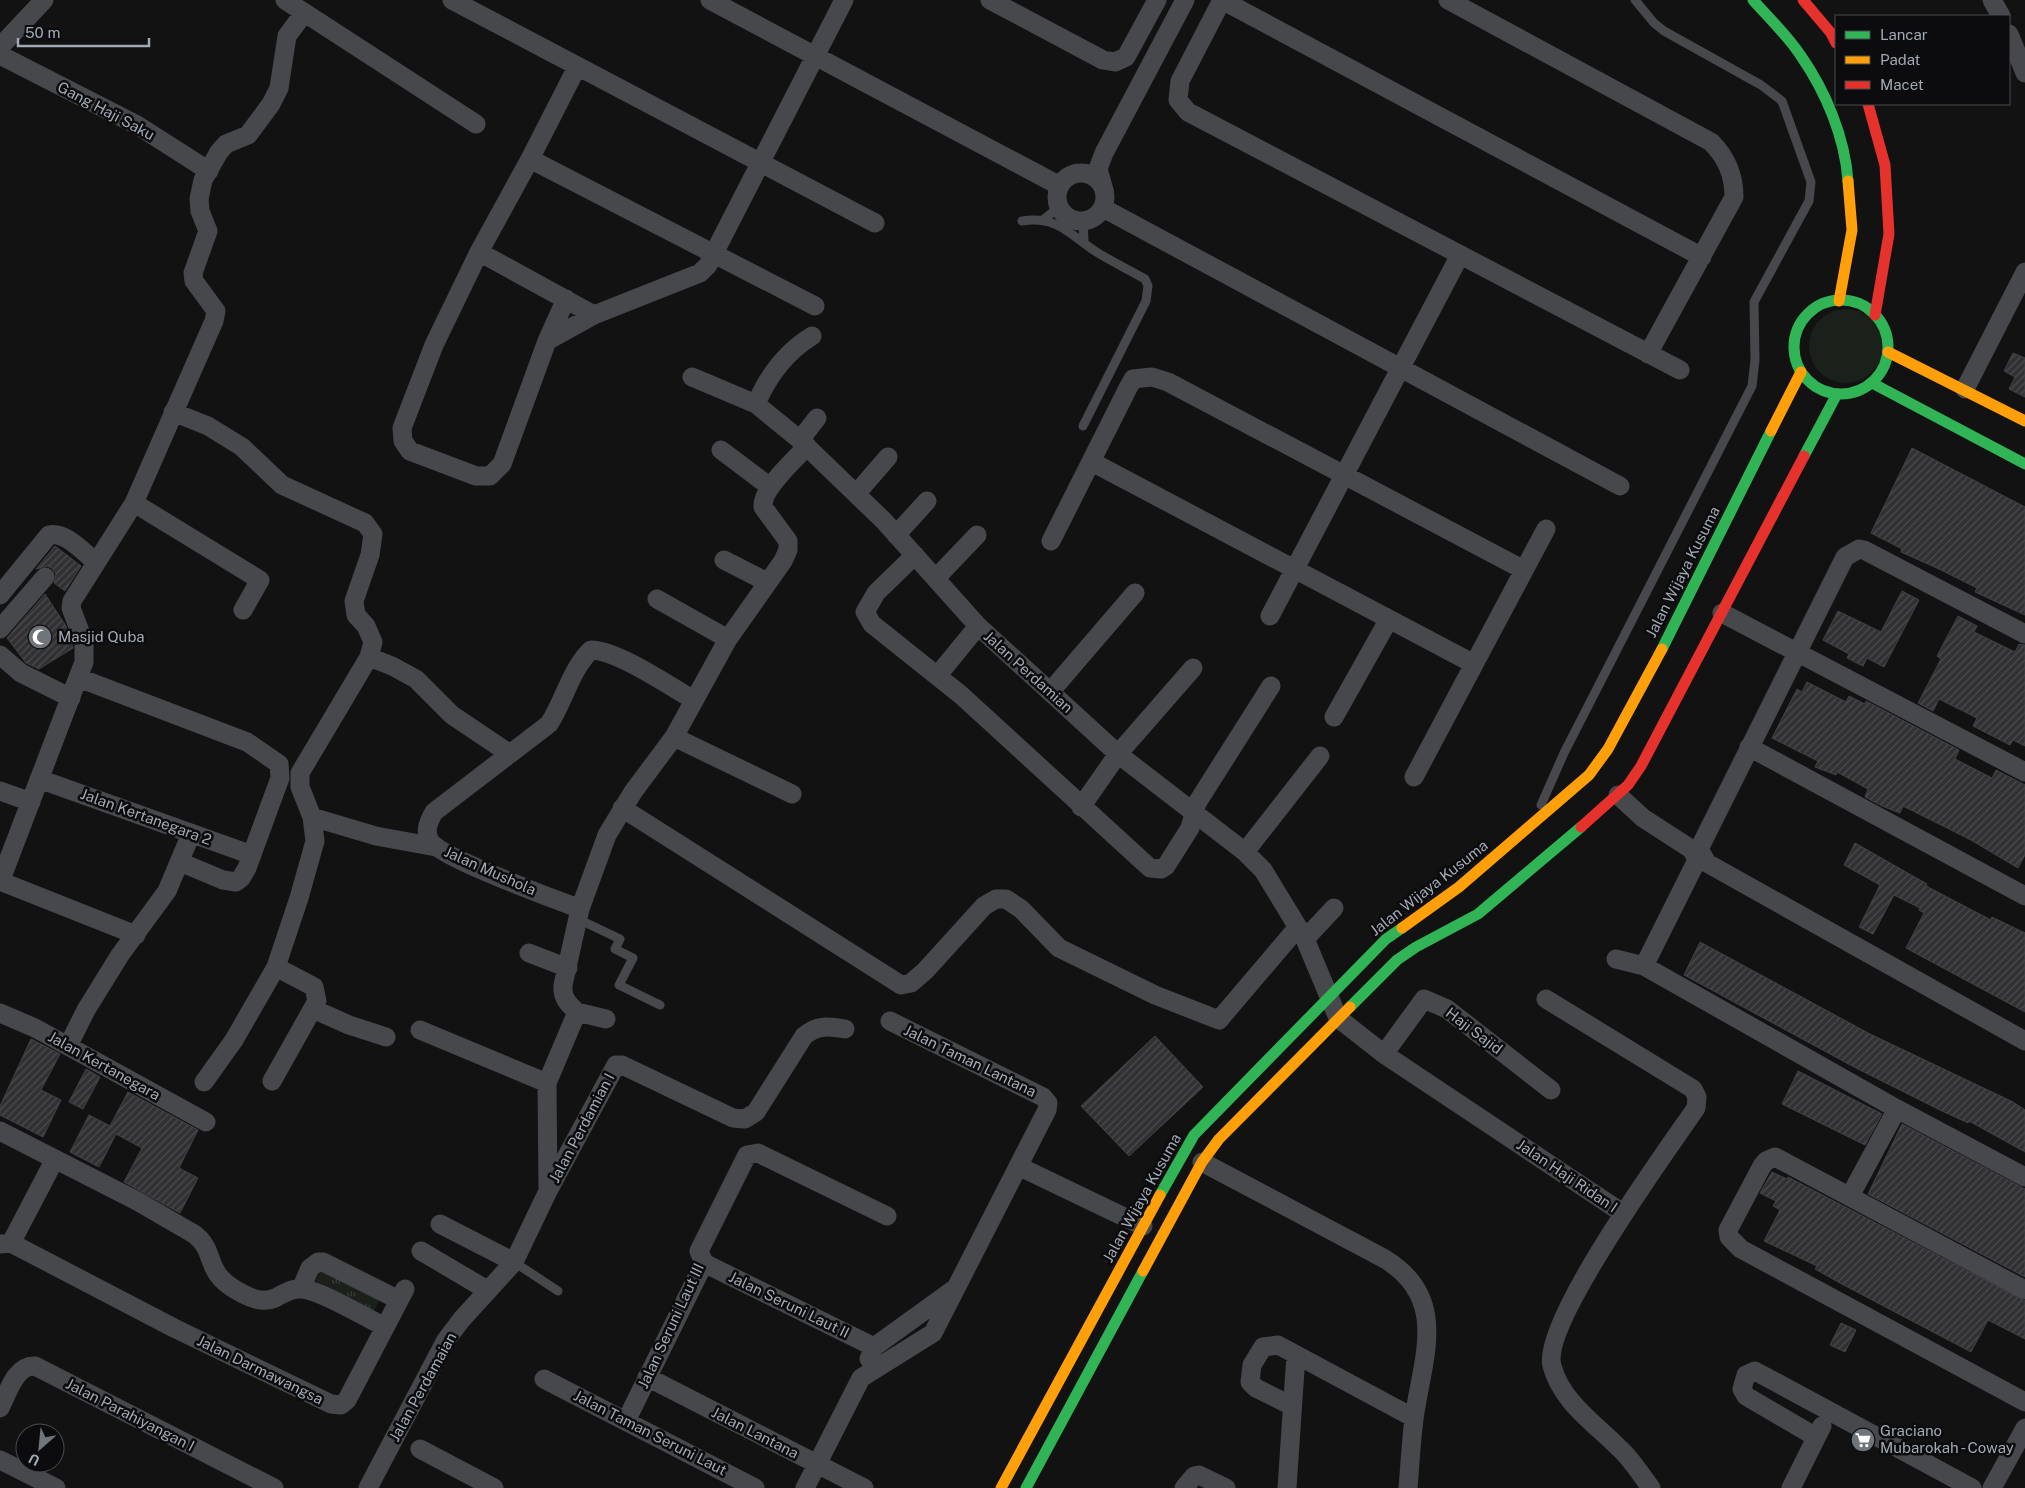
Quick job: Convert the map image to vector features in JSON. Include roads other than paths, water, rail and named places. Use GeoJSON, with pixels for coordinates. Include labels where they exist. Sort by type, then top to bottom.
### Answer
{"type":"FeatureCollection","features":[{"type":"Feature","properties":{"kind":"street"},"geometry":{"type":"LineString","coordinates":[[0,47],[44,0]]}},
{"type":"Feature","properties":{"kind":"street"},"geometry":{"type":"LineString","coordinates":[[284,0],[476,124]]}},
{"type":"Feature","properties":{"kind":"street"},"geometry":{"type":"LineString","coordinates":[[452,0],[875,223]]}},
{"type":"Feature","properties":{"kind":"street"},"geometry":{"type":"LineString","coordinates":[[710,0],[816,56],[1066,180]]}},
{"type":"Feature","properties":{"kind":"street"},"geometry":{"type":"LineString","coordinates":[[547,341],[594,315],[700,273],[708,265],[844,0]]}},
{"type":"Feature","properties":{"kind":"street"},"geometry":{"type":"LineString","coordinates":[[990,0],[1103,60],[1116,62],[1126,57],[1157,0]]}},
{"type":"Feature","properties":{"kind":"street"},"geometry":{"type":"LineString","coordinates":[[1104,154],[1094,166],[1066,180],[1057,195],[1059,207],[1066,217],[1083,221],[1095,217],[1103,199],[1098,169],[1104,154],[1185,0]]}},
{"type":"Feature","properties":{"kind":"street"},"geometry":{"type":"LineString","coordinates":[[1680,370],[1188,112],[1178,100],[1180,81],[1222,0],[1702,257]]}},
{"type":"Feature","properties":{"kind":"street"},"geometry":{"type":"LineString","coordinates":[[1448,0],[1711,142],[1721,152],[1734,180],[1734,197],[1648,354]]}},
{"type":"Feature","properties":{"kind":"street"},"geometry":{"type":"LineString","coordinates":[[1753,0],[1801,55],[1828,104],[1847,161],[1852,230],[1839,300]]}},
{"type":"Feature","properties":{"kind":"street"},"geometry":{"type":"LineString","coordinates":[[1803,0],[1835,40]]}},
{"type":"Feature","properties":{"kind":"street"},"geometry":{"type":"LineString","coordinates":[[1992,0],[2000,15]]}},
{"type":"Feature","properties":{"kind":"street"},"geometry":{"type":"LineString","coordinates":[[136,935],[0,881],[84,662],[84,642],[72,608],[72,601],[95,561],[134,503],[214,321],[216,310],[194,281],[193,273],[208,231],[200,211],[199,199],[203,180],[219,152],[226,144],[248,135],[271,104],[278,88],[287,36],[304,13]]}},
{"type":"Feature","properties":{"kind":"street"},"geometry":{"type":"LineString","coordinates":[[2010,36],[2025,73]]}},
{"type":"Feature","properties":{"kind":"street","name":"Gang Haji Saku"},"geometry":{"type":"LineString","coordinates":[[0,55],[137,125],[209,171]]}},
{"type":"Feature","properties":{"kind":"street"},"geometry":{"type":"LineString","coordinates":[[566,299],[547,341],[502,464],[490,476],[476,476],[410,451],[403,441],[402,428],[434,346],[479,252],[530,159],[577,67]]}},
{"type":"Feature","properties":{"kind":"street"},"geometry":{"type":"LineString","coordinates":[[1868,105],[1885,165],[1889,234],[1875,315]]}},
{"type":"Feature","properties":{"kind":"street"},"geometry":{"type":"LineString","coordinates":[[530,159],[714,256],[815,306]]}},
{"type":"Feature","properties":{"kind":"street"},"geometry":{"type":"LineString","coordinates":[[1066,180],[1082,173],[1092,176],[1103,199],[1401,367],[1620,486]]}},
{"type":"Feature","properties":{"kind":"street"},"geometry":{"type":"LineString","coordinates":[[479,252],[594,315]]}},
{"type":"Feature","properties":{"kind":"street"},"geometry":{"type":"LineString","coordinates":[[1270,616],[1460,255]]}},
{"type":"Feature","properties":{"kind":"street"},"geometry":{"type":"LineString","coordinates":[[1965,389],[2025,272]]}},
{"type":"Feature","properties":{"kind":"street"},"geometry":{"type":"LineString","coordinates":[[1839,300],[1852,302],[1864,307],[1875,315],[1885,332],[1888,352],[1882,369],[1872,383],[1855,392],[1837,394],[1820,389],[1801,372],[1796,359],[1794,345],[1797,332],[1803,320],[1813,310],[1825,303],[1839,300]]}},
{"type":"Feature","properties":{"kind":"street"},"geometry":{"type":"LineString","coordinates":[[756,404],[781,362],[795,347],[812,336]]}},
{"type":"Feature","properties":{"kind":"street"},"geometry":{"type":"LineString","coordinates":[[1888,352],[1965,389],[2025,421]]}},
{"type":"Feature","properties":{"kind":"street","name":"Jalan Wijaya Kusuma"},"geometry":{"type":"LineString","coordinates":[[1001,1488],[1142,1226],[1194,1135],[1386,940],[1459,887],[1597,767],[1664,645],[1801,372]]}},
{"type":"Feature","properties":{"kind":"street","name":"Jalan Perdamian"},"geometry":{"type":"LineString","coordinates":[[692,377],[756,404],[803,443],[896,534],[978,626],[1118,754],[1245,852],[1263,870],[1302,933],[1338,1018]]}},
{"type":"Feature","properties":{"kind":"street"},"geometry":{"type":"LineString","coordinates":[[1052,541],[1133,379],[1152,377],[1168,382],[1524,570]]}},
{"type":"Feature","properties":{"kind":"street"},"geometry":{"type":"LineString","coordinates":[[1872,383],[2025,464]]}},
{"type":"Feature","properties":{"kind":"street"},"geometry":{"type":"LineString","coordinates":[[1026,1488],[1202,1162],[1219,1139],[1397,960],[1409,950],[1461,925],[1478,914],[1618,795],[1641,766],[1837,394]]}},
{"type":"Feature","properties":{"kind":"street"},"geometry":{"type":"LineString","coordinates":[[173,412],[208,426],[242,447],[282,484],[365,522],[373,534],[370,555],[354,601],[356,615],[366,626],[373,642],[369,657],[300,773],[300,787],[312,816],[315,841],[276,967],[234,1040],[204,1082]]}},
{"type":"Feature","properties":{"kind":"street"},"geometry":{"type":"LineString","coordinates":[[606,1019],[577,1012],[567,1003],[563,994],[579,914],[607,835],[622,808],[674,737],[728,639],[783,561],[788,550],[788,540],[763,507],[764,498],[803,443],[817,418]]}},
{"type":"Feature","properties":{"kind":"street"},"geometry":{"type":"LineString","coordinates":[[721,450],[770,487]]}},
{"type":"Feature","properties":{"kind":"street"},"geometry":{"type":"LineString","coordinates":[[856,494],[888,457]]}},
{"type":"Feature","properties":{"kind":"street"},"geometry":{"type":"LineString","coordinates":[[1092,462],[1474,664]]}},
{"type":"Feature","properties":{"kind":"street"},"geometry":{"type":"LineString","coordinates":[[896,534],[926,500]]}},
{"type":"Feature","properties":{"kind":"street"},"geometry":{"type":"LineString","coordinates":[[134,503],[260,580],[243,610]]}},
{"type":"Feature","properties":{"kind":"street"},"geometry":{"type":"LineString","coordinates":[[1414,777],[1546,528]]}},
{"type":"Feature","properties":{"kind":"street"},"geometry":{"type":"LineString","coordinates":[[0,595],[49,535],[56,533],[64,537],[95,561]]}},
{"type":"Feature","properties":{"kind":"street"},"geometry":{"type":"LineString","coordinates":[[936,578],[977,534]]}},
{"type":"Feature","properties":{"kind":"street"},"geometry":{"type":"LineString","coordinates":[[2025,634],[1859,549],[1845,557],[1700,844],[1700,854],[1707,864],[2025,1042]]}},
{"type":"Feature","properties":{"kind":"street"},"geometry":{"type":"LineString","coordinates":[[914,555],[876,593],[865,612],[872,624],[938,675],[1146,866],[1155,869],[1166,866],[1190,828],[1197,803],[1271,686]]}},
{"type":"Feature","properties":{"kind":"street"},"geometry":{"type":"LineString","coordinates":[[724,560],[767,582]]}},
{"type":"Feature","properties":{"kind":"street"},"geometry":{"type":"LineString","coordinates":[[0,630],[45,577]]}},
{"type":"Feature","properties":{"kind":"street"},"geometry":{"type":"LineString","coordinates":[[1050,692],[1135,593]]}},
{"type":"Feature","properties":{"kind":"street"},"geometry":{"type":"LineString","coordinates":[[657,599],[728,639]]}},
{"type":"Feature","properties":{"kind":"street"},"geometry":{"type":"LineString","coordinates":[[1722,613],[2025,772]]}},
{"type":"Feature","properties":{"kind":"street"},"geometry":{"type":"LineString","coordinates":[[1334,717],[1389,619]]}},
{"type":"Feature","properties":{"kind":"street"},"geometry":{"type":"LineString","coordinates":[[938,675],[978,626]]}},
{"type":"Feature","properties":{"kind":"street"},"geometry":{"type":"LineString","coordinates":[[1664,645],[1674,662],[1695,663]]}},
{"type":"Feature","properties":{"kind":"street"},"geometry":{"type":"LineString","coordinates":[[369,657],[392,666],[416,679],[452,715],[510,754],[549,724],[560,708],[583,658],[591,650],[601,650],[622,660],[694,700]]}},
{"type":"Feature","properties":{"kind":"street"},"geometry":{"type":"LineString","coordinates":[[0,655],[20,673],[71,698]]}},
{"type":"Feature","properties":{"kind":"street"},"geometry":{"type":"LineString","coordinates":[[1081,807],[1118,754],[1193,668]]}},
{"type":"Feature","properties":{"kind":"street"},"geometry":{"type":"LineString","coordinates":[[1648,674],[1669,674],[1680,692]]}},
{"type":"Feature","properties":{"kind":"street"},"geometry":{"type":"LineString","coordinates":[[79,678],[247,742],[279,764],[280,778],[252,855],[241,878],[236,882],[223,880],[180,862]]}},
{"type":"Feature","properties":{"kind":"street"},"geometry":{"type":"LineString","coordinates":[[674,737],[792,794]]}},
{"type":"Feature","properties":{"kind":"street"},"geometry":{"type":"LineString","coordinates":[[1749,748],[2025,896]]}},
{"type":"Feature","properties":{"kind":"street","name":"Jalan Mushola"},"geometry":{"type":"LineString","coordinates":[[510,754],[434,812],[426,830],[430,840],[436,847],[469,864],[579,914]]}},
{"type":"Feature","properties":{"kind":"street"},"geometry":{"type":"LineString","coordinates":[[1245,852],[1320,756]]}},
{"type":"Feature","properties":{"kind":"street","name":"Jalan Kertanegara 2"},"geometry":{"type":"LineString","coordinates":[[39,779],[252,855]]}},
{"type":"Feature","properties":{"kind":"street"},"geometry":{"type":"LineString","coordinates":[[0,791],[31,802]]}},
{"type":"Feature","properties":{"kind":"street"},"geometry":{"type":"LineString","coordinates":[[1618,795],[1643,818],[1691,849],[1696,857],[1696,862],[1644,966]]}},
{"type":"Feature","properties":{"kind":"street"},"geometry":{"type":"LineString","coordinates":[[622,808],[901,985],[911,983],[925,971],[984,906],[996,899],[1006,899],[1021,908],[1059,948],[1155,995],[1219,1020],[1302,933],[1334,908]]}},
{"type":"Feature","properties":{"kind":"street"},"geometry":{"type":"LineString","coordinates":[[312,816],[376,836],[436,847]]}},
{"type":"Feature","properties":{"kind":"street"},"geometry":{"type":"LineString","coordinates":[[68,1046],[115,963],[159,905],[192,834]]}},
{"type":"Feature","properties":{"kind":"street"},"geometry":{"type":"LineString","coordinates":[[529,953],[568,968]]}},
{"type":"Feature","properties":{"kind":"street"},"geometry":{"type":"LineString","coordinates":[[1616,959],[1644,966],[1897,1109],[2025,1177]]}},
{"type":"Feature","properties":{"kind":"street"},"geometry":{"type":"LineString","coordinates":[[272,1081],[317,1001],[314,987],[276,967]]}},
{"type":"Feature","properties":{"kind":"street","name":"Haji Sajid"},"geometry":{"type":"LineString","coordinates":[[1384,1054],[1424,999],[1448,1009],[1551,1090]]}},
{"type":"Feature","properties":{"kind":"street"},"geometry":{"type":"LineString","coordinates":[[1546,999],[1693,1089],[1697,1097],[1696,1108],[1624,1214]]}},
{"type":"Feature","properties":{"kind":"street"},"geometry":{"type":"LineString","coordinates":[[313,1009],[349,1025],[386,1037]]}},
{"type":"Feature","properties":{"kind":"street"},"geometry":{"type":"LineString","coordinates":[[548,1191],[547,1083],[577,1012]]}},
{"type":"Feature","properties":{"kind":"street","name":"Jalan Kertanegara"},"geometry":{"type":"LineString","coordinates":[[0,1014],[35,1028],[206,1122]]}},
{"type":"Feature","properties":{"kind":"street","name":"Jalan Haji Ridan I"},"geometry":{"type":"LineString","coordinates":[[1338,1018],[1384,1054],[1624,1214],[1574,1294],[1557,1337],[1551,1364],[1563,1392],[1587,1420],[1620,1448],[1651,1488]]}},
{"type":"Feature","properties":{"kind":"street","name":"Jalan Taman Lantana"},"geometry":{"type":"LineString","coordinates":[[890,1021],[1043,1097],[1048,1103],[1047,1110],[1018,1166]]}},
{"type":"Feature","properties":{"kind":"street","name":"Jalan Perdamian I"},"geometry":{"type":"LineString","coordinates":[[548,1191],[616,1064],[622,1065],[733,1118],[745,1119],[756,1112],[804,1036],[813,1028],[845,1029]]}},
{"type":"Feature","properties":{"kind":"street"},"geometry":{"type":"LineString","coordinates":[[420,1030],[547,1083]]}},
{"type":"Feature","properties":{"kind":"street"},"geometry":{"type":"LineString","coordinates":[[1850,1196],[1897,1109]]}},
{"type":"Feature","properties":{"kind":"street"},"geometry":{"type":"LineString","coordinates":[[0,1131],[137,1201],[202,1239],[208,1250],[212,1267],[220,1280],[237,1291],[257,1300],[274,1299],[288,1291],[301,1288],[318,1294],[385,1327]]}},
{"type":"Feature","properties":{"kind":"street","name":"Jalan Seruni Laut III"},"geometry":{"type":"LineString","coordinates":[[626,1421],[704,1263],[700,1251],[747,1155],[758,1153],[887,1216]]}},
{"type":"Feature","properties":{"kind":"street"},"geometry":{"type":"LineString","coordinates":[[2025,1290],[1781,1158],[1771,1158],[1762,1166],[1730,1224],[1728,1237],[1741,1249],[2025,1402]]}},
{"type":"Feature","properties":{"kind":"street","name":"Jalan Darmawangsa"},"geometry":{"type":"LineString","coordinates":[[55,1159],[6,1244],[331,1404],[341,1405],[347,1400],[402,1295],[323,1262],[318,1262],[310,1268],[301,1288]]}},
{"type":"Feature","properties":{"kind":"street"},"geometry":{"type":"LineString","coordinates":[[1202,1162],[1385,1259],[1407,1276],[1419,1293],[1425,1316],[1427,1350],[1414,1418],[1408,1488]]}},
{"type":"Feature","properties":{"kind":"street"},"geometry":{"type":"LineString","coordinates":[[861,1378],[933,1333],[1018,1166],[1142,1226]]}},
{"type":"Feature","properties":{"kind":"street","name":"Jalan Perdamaian"},"geometry":{"type":"LineString","coordinates":[[368,1488],[446,1340],[487,1290],[514,1262],[548,1191]]}},
{"type":"Feature","properties":{"kind":"street"},"geometry":{"type":"LineString","coordinates":[[440,1224],[514,1262]]}},
{"type":"Feature","properties":{"kind":"street"},"geometry":{"type":"LineString","coordinates":[[421,1251],[487,1290]]}},
{"type":"Feature","properties":{"kind":"street","name":"Jalan Seruni Laut II"},"geometry":{"type":"LineString","coordinates":[[704,1263],[874,1347]]}},
{"type":"Feature","properties":{"kind":"street"},"geometry":{"type":"LineString","coordinates":[[805,1488],[861,1378],[874,1347],[955,1289]]}},
{"type":"Feature","properties":{"kind":"street"},"geometry":{"type":"LineString","coordinates":[[1292,1406],[1256,1388],[1250,1382],[1249,1376],[1252,1365],[1263,1347],[1278,1345],[1414,1418]]}},
{"type":"Feature","properties":{"kind":"street"},"geometry":{"type":"LineString","coordinates":[[1287,1488],[1296,1355]]}},
{"type":"Feature","properties":{"kind":"street","name":"Jalan Parahiyangan I"},"geometry":{"type":"LineString","coordinates":[[1,1404],[20,1370],[27,1365],[35,1366],[274,1488]]}},
{"type":"Feature","properties":{"kind":"street"},"geometry":{"type":"LineString","coordinates":[[1816,1437],[1746,1396],[1742,1389],[1746,1375],[1755,1371],[1829,1412],[1945,1482],[1972,1488]]}},
{"type":"Feature","properties":{"kind":"street","name":"Jalan Lantana"},"geometry":{"type":"LineString","coordinates":[[647,1377],[864,1488]]}},
{"type":"Feature","properties":{"kind":"street","name":"Jalan Taman Seruni Laut"},"geometry":{"type":"LineString","coordinates":[[544,1379],[755,1488]]}},
{"type":"Feature","properties":{"kind":"street"},"geometry":{"type":"LineString","coordinates":[[1791,1488],[1829,1412]]}},
{"type":"Feature","properties":{"kind":"street"},"geometry":{"type":"LineString","coordinates":[[1992,1488],[2025,1428]]}},
{"type":"Feature","properties":{"kind":"street"},"geometry":{"type":"LineString","coordinates":[[420,1449],[467,1482],[494,1488]]}},
{"type":"Feature","properties":{"kind":"street"},"geometry":{"type":"LineString","coordinates":[[0,1460],[56,1488]]}},
{"type":"Feature","properties":{"kind":"street"},"geometry":{"type":"LineString","coordinates":[[1184,1488],[1194,1476],[1199,1475],[1226,1488]]}},
{"type":"Feature","properties":{"kind":"lane"},"geometry":{"type":"LineString","coordinates":[[1533,823],[1568,744],[1752,386],[1755,360],[1754,302],[1809,201],[1811,182],[1782,101],[1761,85],[1664,32],[1635,0]]}},
{"type":"Feature","properties":{"kind":"lane"},"geometry":{"type":"LineString","coordinates":[[1043,220],[1059,207]]}},
{"type":"Feature","properties":{"kind":"lane"},"geometry":{"type":"LineString","coordinates":[[1022,221],[1043,220],[1070,231],[1096,252],[1145,279],[1148,286],[1146,301],[1083,426]]}},
{"type":"Feature","properties":{"kind":"lane"},"geometry":{"type":"LineString","coordinates":[[1083,221],[1084,241]]}},
{"type":"Feature","properties":{"kind":"lane"},"geometry":{"type":"LineString","coordinates":[[579,914],[620,939],[615,949],[633,958],[619,985],[660,1006]]}},
{"type":"Feature","properties":{"kind":"lane"},"geometry":{"type":"LineString","coordinates":[[514,1262],[558,1291]]}},
{"type":"Feature","properties":{"kind":"place","name":"Masjid Quba"},"geometry":{"type":"Point","coordinates":[40,637]}},
{"type":"Feature","properties":{"kind":"place","name":"Graciano Mubarokah - Coway"},"geometry":{"type":"Point","coordinates":[1863,1440]}}]}
